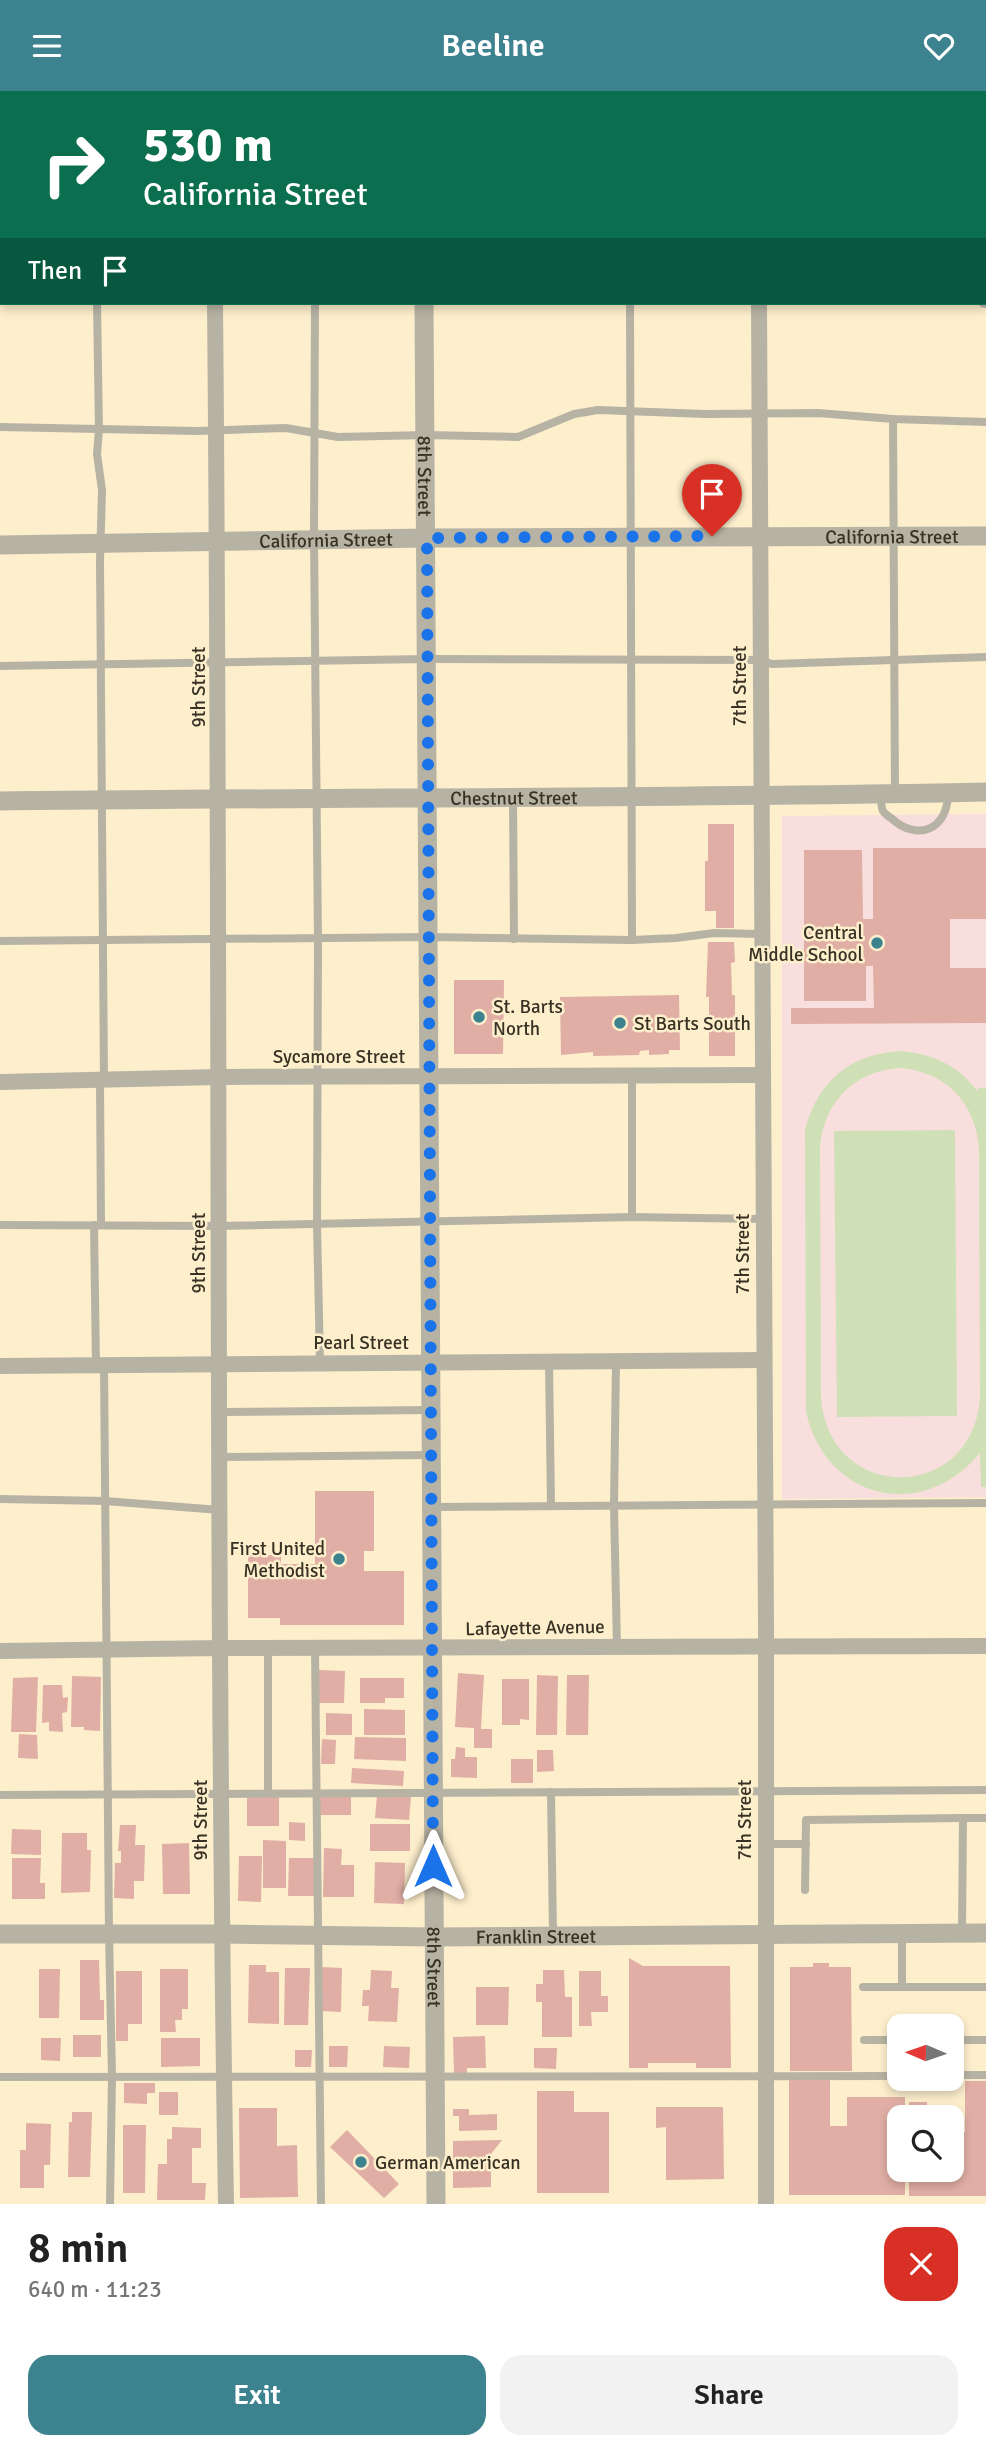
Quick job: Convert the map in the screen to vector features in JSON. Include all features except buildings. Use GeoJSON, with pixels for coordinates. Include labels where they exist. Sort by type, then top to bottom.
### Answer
{"type":"FeatureCollection","features":[{"type":"Feature","properties":{"kind":"street","name":"9th Street"},"geometry":{"type":"LineString","coordinates":[[215,305],[219,798],[221,1934],[226,2204]]}},
{"type":"Feature","properties":{"kind":"street","name":"8th Street"},"geometry":{"type":"LineString","coordinates":[[425,305],[436,2204]]}},
{"type":"Feature","properties":{"kind":"street","name":"7th Street"},"geometry":{"type":"LineString","coordinates":[[759,305],[766,2204]]}},
{"type":"Feature","properties":{"kind":"street","name":"California Street"},"geometry":{"type":"LineString","coordinates":[[0,545],[631,536],[986,536]]}},
{"type":"Feature","properties":{"kind":"street","name":"Chestnut Street"},"geometry":{"type":"LineString","coordinates":[[0,801],[316,797],[760,797],[986,792]]}},
{"type":"Feature","properties":{"kind":"street","name":"Sycamore Street"},"geometry":{"type":"LineString","coordinates":[[0,1082],[219,1077],[761,1075]]}},
{"type":"Feature","properties":{"kind":"street","name":"Pearl Street"},"geometry":{"type":"LineString","coordinates":[[0,1366],[764,1360]]}},
{"type":"Feature","properties":{"kind":"street","name":"Lafayette Avenue"},"geometry":{"type":"LineString","coordinates":[[0,1651],[986,1646]]}},
{"type":"Feature","properties":{"kind":"street","name":"Franklin Street"},"geometry":{"type":"LineString","coordinates":[[0,1934],[433,1937],[986,1933]]}},
{"type":"Feature","properties":{"kind":"lane"},"geometry":{"type":"LineString","coordinates":[[97,305],[97,454],[102,490],[102,1080],[97,1225],[105,1501],[112,2076],[110,2204]]}},
{"type":"Feature","properties":{"kind":"lane"},"geometry":{"type":"LineString","coordinates":[[316,305],[314,540],[320,1363]]}},
{"type":"Feature","properties":{"kind":"lane"},"geometry":{"type":"LineString","coordinates":[[630,305],[632,940]]}},
{"type":"Feature","properties":{"kind":"lane"},"geometry":{"type":"LineString","coordinates":[[0,427],[216,431],[286,429],[338,437],[518,437],[574,414],[598,410],[818,413],[986,422]]}},
{"type":"Feature","properties":{"kind":"lane"},"geometry":{"type":"LineString","coordinates":[[893,419],[893,661],[887,794],[883,811],[897,824],[911,831],[925,832],[940,820],[947,806],[948,793]]}},
{"type":"Feature","properties":{"kind":"lane"},"geometry":{"type":"LineString","coordinates":[[0,666],[427,659],[760,660],[772,664],[986,657]]}},
{"type":"Feature","properties":{"kind":"lane"},"geometry":{"type":"LineString","coordinates":[[513,797],[514,939]]}},
{"type":"Feature","properties":{"kind":"lane"},"geometry":{"type":"LineString","coordinates":[[0,941],[429,937],[632,940],[714,933],[761,934]]}},
{"type":"Feature","properties":{"kind":"lane"},"geometry":{"type":"LineString","coordinates":[[632,1076],[632,1217]]}},
{"type":"Feature","properties":{"kind":"lane"},"geometry":{"type":"LineString","coordinates":[[0,1225],[219,1226],[632,1217],[762,1219]]}},
{"type":"Feature","properties":{"kind":"lane"},"geometry":{"type":"LineString","coordinates":[[616,1361],[614,1506],[617,1647]]}},
{"type":"Feature","properties":{"kind":"lane"},"geometry":{"type":"LineString","coordinates":[[549,1362],[551,1506]]}},
{"type":"Feature","properties":{"kind":"lane"},"geometry":{"type":"LineString","coordinates":[[219,1412],[430,1410]]}},
{"type":"Feature","properties":{"kind":"lane"},"geometry":{"type":"LineString","coordinates":[[220,1457],[431,1455]]}},
{"type":"Feature","properties":{"kind":"lane"},"geometry":{"type":"LineString","coordinates":[[0,1499],[105,1501],[220,1510]]}},
{"type":"Feature","properties":{"kind":"lane"},"geometry":{"type":"LineString","coordinates":[[432,1507],[986,1503]]}},
{"type":"Feature","properties":{"kind":"lane"},"geometry":{"type":"LineString","coordinates":[[268,1648],[268,1793]]}},
{"type":"Feature","properties":{"kind":"lane"},"geometry":{"type":"LineString","coordinates":[[315,1648],[321,2204]]}},
{"type":"Feature","properties":{"kind":"lane"},"geometry":{"type":"LineString","coordinates":[[0,1795],[986,1790]]}},
{"type":"Feature","properties":{"kind":"lane"},"geometry":{"type":"LineString","coordinates":[[551,1792],[552,1936]]}},
{"type":"Feature","properties":{"kind":"lane"},"geometry":{"type":"LineString","coordinates":[[962,1933],[963,1818]]}},
{"type":"Feature","properties":{"kind":"lane"},"geometry":{"type":"LineString","coordinates":[[805,1890],[806,1821],[986,1818]]}},
{"type":"Feature","properties":{"kind":"lane"},"geometry":{"type":"LineString","coordinates":[[765,1844],[806,1844]]}},
{"type":"Feature","properties":{"kind":"lane"},"geometry":{"type":"LineString","coordinates":[[902,1934],[902,1987]]}},
{"type":"Feature","properties":{"kind":"lane"},"geometry":{"type":"LineString","coordinates":[[863,1987],[986,1987]]}},
{"type":"Feature","properties":{"kind":"lane"},"geometry":{"type":"LineString","coordinates":[[864,2040],[887,2040]]}},
{"type":"Feature","properties":{"kind":"lane"},"geometry":{"type":"LineString","coordinates":[[964,2040],[986,2040]]}},
{"type":"Feature","properties":{"kind":"lane"},"geometry":{"type":"LineString","coordinates":[[964,2075],[986,2075]]}},
{"type":"Feature","properties":{"kind":"lane"},"geometry":{"type":"LineString","coordinates":[[0,2077],[887,2076]]}},
{"type":"Feature","properties":{"kind":"shaded area"},"geometry":{"type":"Polygon","coordinates":[[[986,814],[986,1497],[782,1499],[782,816],[986,814]]]}},
{"type":"Feature","properties":{"kind":"green space"},"geometry":{"type":"Polygon","coordinates":[[[901,1051],[934,1058],[962,1074],[977,1091],[978,1088],[986,1088],[986,1487],[981,1487],[980,1453],[957,1475],[931,1489],[905,1494],[879,1492],[855,1482],[833,1465],[817,1442],[806,1412],[805,1129],[819,1097],[839,1073],[852,1064],[883,1053],[901,1051]],[[900,1068],[884,1070],[856,1082],[835,1103],[828,1116],[820,1147],[821,1398],[830,1432],[848,1457],[872,1472],[900,1477],[928,1473],[952,1458],[971,1433],[980,1399],[979,1148],[976,1132],[971,1117],[955,1092],[931,1076],[900,1068]]]}},
{"type":"Feature","properties":{"kind":"green space"},"geometry":{"type":"Polygon","coordinates":[[[955,1130],[957,1416],[837,1417],[834,1131],[955,1130]]]}},
{"type":"Feature","properties":{"kind":"place","name":"Central Middle School"},"geometry":{"type":"Point","coordinates":[877,943]}},
{"type":"Feature","properties":{"kind":"place","name":"St. Barts North"},"geometry":{"type":"Point","coordinates":[479,1017]}},
{"type":"Feature","properties":{"kind":"place","name":"St Barts South"},"geometry":{"type":"Point","coordinates":[620,1023]}},
{"type":"Feature","properties":{"kind":"place","name":"First United Methodist"},"geometry":{"type":"Point","coordinates":[339,1559]}},
{"type":"Feature","properties":{"kind":"place","name":"German American"},"geometry":{"type":"Point","coordinates":[361,2162]}},
{"type":"Feature","properties":{"kind":"route"},"geometry":{"type":"LineString","coordinates":[[433,1866],[427,538],[712,536]]}}]}
